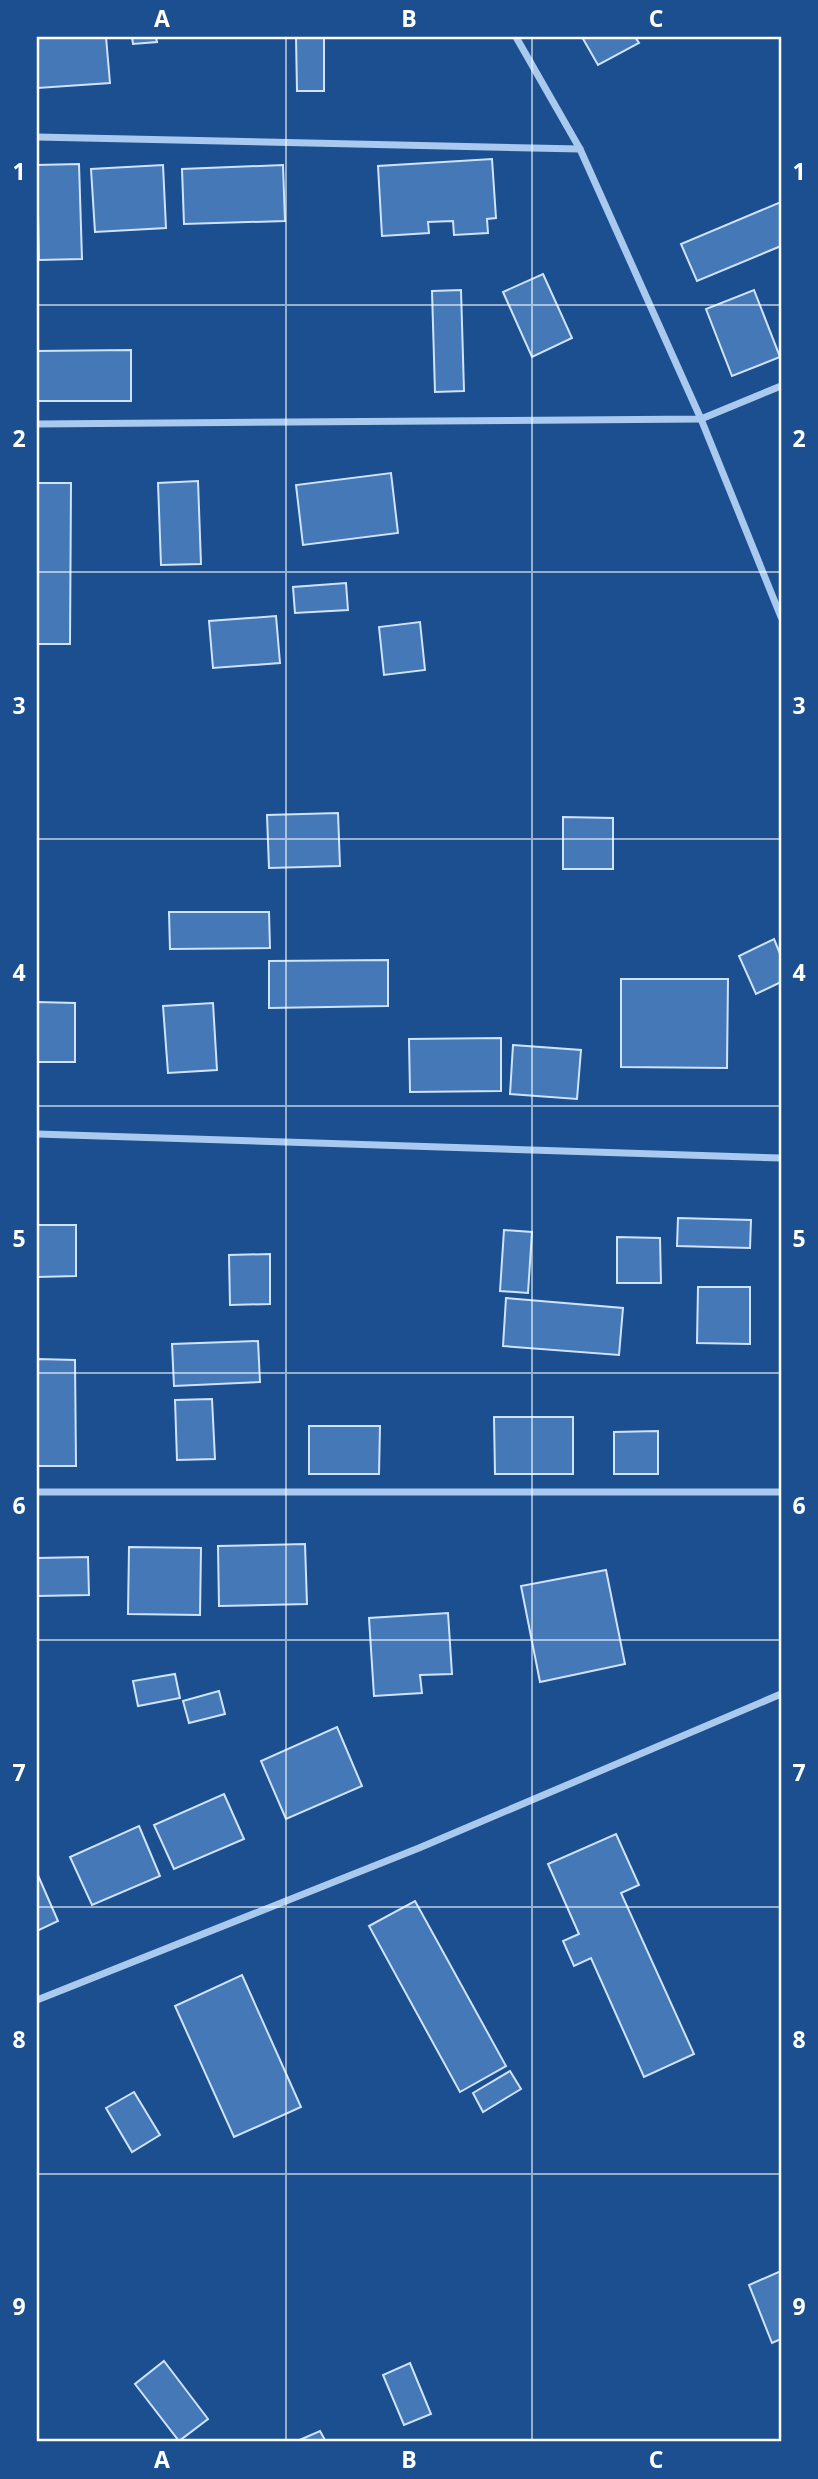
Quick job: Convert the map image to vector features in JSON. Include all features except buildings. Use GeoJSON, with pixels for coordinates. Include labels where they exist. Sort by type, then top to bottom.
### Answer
{"type":"FeatureCollection","features":[{"type":"Feature","properties":{"kind":"street"},"geometry":{"type":"LineString","coordinates":[[516,37],[580,149],[701,419],[781,617]]}},
{"type":"Feature","properties":{"kind":"street"},"geometry":{"type":"LineString","coordinates":[[37,137],[580,149]]}},
{"type":"Feature","properties":{"kind":"street"},"geometry":{"type":"LineString","coordinates":[[37,424],[701,419],[781,386]]}},
{"type":"Feature","properties":{"kind":"street"},"geometry":{"type":"LineString","coordinates":[[37,1134],[781,1158]]}},
{"type":"Feature","properties":{"kind":"street"},"geometry":{"type":"LineString","coordinates":[[37,1492],[781,1492]]}},
{"type":"Feature","properties":{"kind":"street"},"geometry":{"type":"LineString","coordinates":[[37,2000],[419,1848],[781,1694]]}}]}
